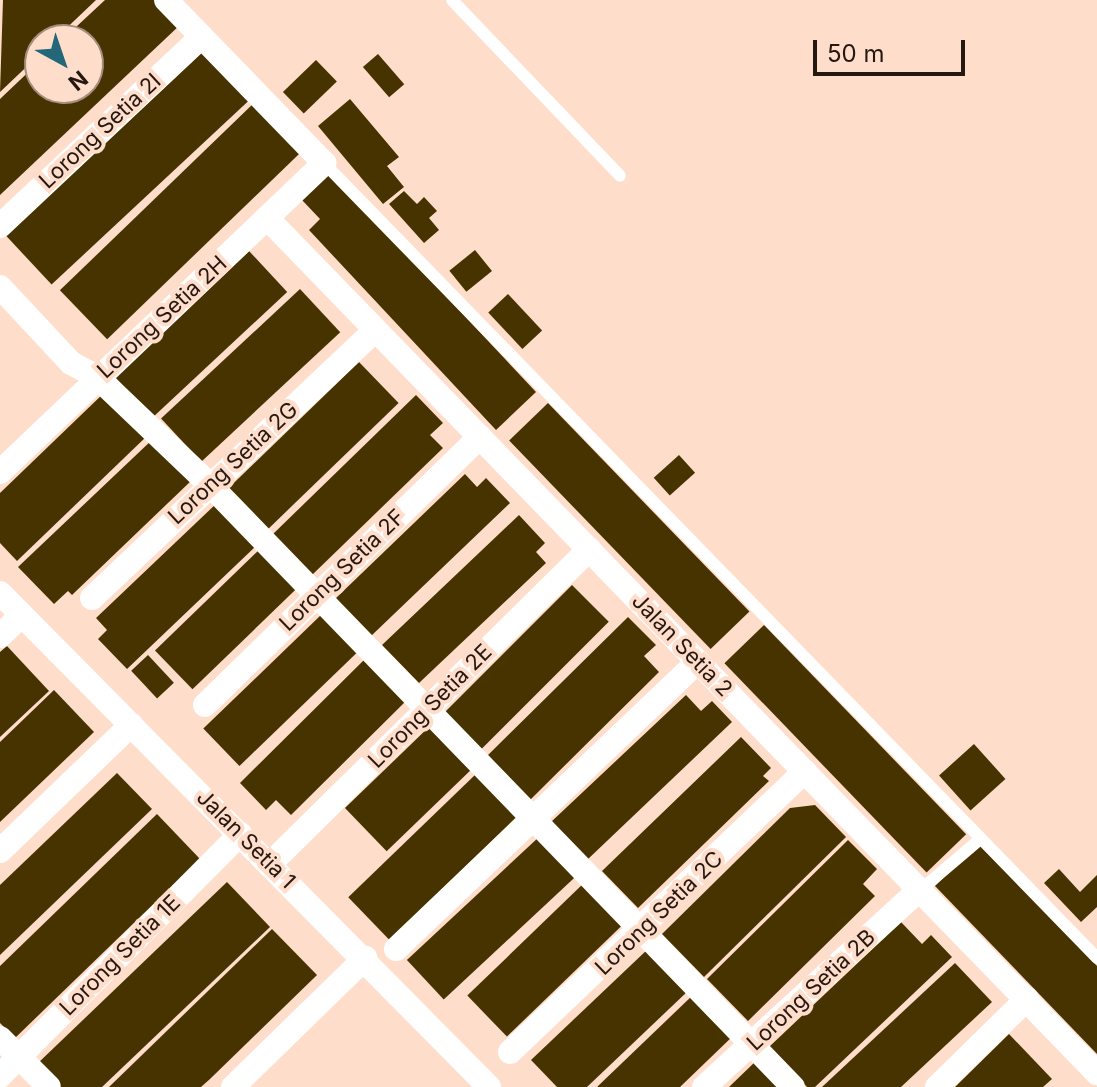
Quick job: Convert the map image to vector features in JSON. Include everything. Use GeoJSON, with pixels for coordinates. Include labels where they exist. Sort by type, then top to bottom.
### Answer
{"type":"FeatureCollection","features":[{"type":"Feature","properties":{"kind":"street"},"geometry":{"type":"LineString","coordinates":[[166,0],[324,163]]}},
{"type":"Feature","properties":{"kind":"street","name":"Lorong Setia 2I"},"geometry":{"type":"LineString","coordinates":[[0,226],[201,37]]}},
{"type":"Feature","properties":{"kind":"street","name":"Lorong Setia 2H"},"geometry":{"type":"LineString","coordinates":[[0,472],[324,163]]}},
{"type":"Feature","properties":{"kind":"street","name":"Jalan Setia 2"},"geometry":{"type":"LineString","coordinates":[[267,218],[805,771],[917,892],[1027,999],[1097,1073]]}},
{"type":"Feature","properties":{"kind":"street"},"geometry":{"type":"LineString","coordinates":[[0,287],[71,363],[97,377],[210,485],[533,824],[639,933],[753,1043],[793,1087]]}},
{"type":"Feature","properties":{"kind":"street","name":"Lorong Setia 2G"},"geometry":{"type":"LineString","coordinates":[[92,598],[375,330]]}},
{"type":"Feature","properties":{"kind":"street","name":"Lorong Setia 2F"},"geometry":{"type":"LineString","coordinates":[[205,705],[480,437]]}},
{"type":"Feature","properties":{"kind":"street","name":"Lorong Setia 2E"},"geometry":{"type":"LineString","coordinates":[[271,863],[589,549]]}},
{"type":"Feature","properties":{"kind":"street","name":"Jalan Setia 1"},"geometry":{"type":"LineString","coordinates":[[0,593],[271,863],[489,1087]]}},
{"type":"Feature","properties":{"kind":"street"},"geometry":{"type":"LineString","coordinates":[[0,636],[22,615]]}},
{"type":"Feature","properties":{"kind":"street"},"geometry":{"type":"LineString","coordinates":[[396,949],[533,824],[698,661]]}},
{"type":"Feature","properties":{"kind":"street"},"geometry":{"type":"LineString","coordinates":[[0,851],[131,725]]}},
{"type":"Feature","properties":{"kind":"street","name":"Lorong Setia 2C"},"geometry":{"type":"LineString","coordinates":[[510,1052],[639,933],[805,771]]}},
{"type":"Feature","properties":{"kind":"street","name":"Lorong Setia 1E"},"geometry":{"type":"LineString","coordinates":[[0,1076],[240,834]]}},
{"type":"Feature","properties":{"kind":"street","name":"Lorong Setia 2B"},"geometry":{"type":"LineString","coordinates":[[704,1087],[917,892]]}},
{"type":"Feature","properties":{"kind":"street"},"geometry":{"type":"LineString","coordinates":[[233,1087],[365,958]]}},
{"type":"Feature","properties":{"kind":"street"},"geometry":{"type":"LineString","coordinates":[[937,1087],[1027,999]]}},
{"type":"Feature","properties":{"kind":"street"},"geometry":{"type":"LineString","coordinates":[[0,1038],[49,1087]]}},
{"type":"Feature","properties":{"kind":"lane"},"geometry":{"type":"LineString","coordinates":[[452,0],[620,176]]}},
{"type":"Feature","properties":{"kind":"lane"},"geometry":{"type":"LineString","coordinates":[[324,163],[1097,958]]}},
{"type":"Feature","properties":{"kind":"lane"},"geometry":{"type":"LineString","coordinates":[[917,892],[979,840]]}},
{"type":"Feature","properties":{"kind":"building"},"geometry":{"type":"Polygon","coordinates":[[[3,0],[96,0],[71,24],[24,24],[24,69],[0,92],[3,0]]]}},
{"type":"Feature","properties":{"kind":"building"},"geometry":{"type":"Polygon","coordinates":[[[105,0],[159,0],[181,24],[104,97],[104,24],[79,24],[105,0]]]}},
{"type":"Feature","properties":{"kind":"building"},"geometry":{"type":"Polygon","coordinates":[[[207,48],[253,97],[52,285],[6,236],[207,48]]]}},
{"type":"Feature","properties":{"kind":"building"},"geometry":{"type":"Polygon","coordinates":[[[378,54],[404,84],[389,97],[363,67],[378,54]]]}},
{"type":"Feature","properties":{"kind":"building"},"geometry":{"type":"Polygon","coordinates":[[[316,60],[337,82],[304,114],[283,92],[316,60]]]}},
{"type":"Feature","properties":{"kind":"building"},"geometry":{"type":"Polygon","coordinates":[[[24,76],[24,104],[96,104],[0,195],[0,99],[24,76]]]}},
{"type":"Feature","properties":{"kind":"building"},"geometry":{"type":"Polygon","coordinates":[[[350,99],[399,157],[387,166],[404,187],[383,204],[318,126],[350,99]]]}},
{"type":"Feature","properties":{"kind":"building"},"geometry":{"type":"Polygon","coordinates":[[[257,100],[304,149],[107,339],[60,290],[257,100]]]}},
{"type":"Feature","properties":{"kind":"building"},"geometry":{"type":"Polygon","coordinates":[[[330,173],[536,392],[496,430],[309,230],[320,219],[302,200],[330,173]]]}},
{"type":"Feature","properties":{"kind":"building"},"geometry":{"type":"Polygon","coordinates":[[[404,191],[417,204],[424,197],[437,211],[429,218],[439,230],[424,243],[389,204],[404,191]]]}},
{"type":"Feature","properties":{"kind":"building"},"geometry":{"type":"Polygon","coordinates":[[[475,250],[492,271],[466,292],[449,271],[475,250]]]}},
{"type":"Feature","properties":{"kind":"building"},"geometry":{"type":"Polygon","coordinates":[[[249,251],[287,292],[153,417],[114,376],[249,251]]]}},
{"type":"Feature","properties":{"kind":"building"},"geometry":{"type":"Polygon","coordinates":[[[300,289],[340,332],[201,462],[161,419],[300,289]]]}},
{"type":"Feature","properties":{"kind":"building"},"geometry":{"type":"Polygon","coordinates":[[[508,294],[542,331],[522,349],[488,312],[508,294]]]}},
{"type":"Feature","properties":{"kind":"building"},"geometry":{"type":"Polygon","coordinates":[[[359,362],[399,403],[268,529],[228,488],[359,362]]]}},
{"type":"Feature","properties":{"kind":"building"},"geometry":{"type":"Polygon","coordinates":[[[106,391],[148,435],[17,561],[0,543],[0,493],[106,391]]]}},
{"type":"Feature","properties":{"kind":"building"},"geometry":{"type":"Polygon","coordinates":[[[416,395],[443,423],[430,435],[443,448],[311,576],[272,535],[416,395]]]}},
{"type":"Feature","properties":{"kind":"building"},"geometry":{"type":"Polygon","coordinates":[[[548,403],[749,612],[711,649],[509,441],[548,403]]]}},
{"type":"Feature","properties":{"kind":"building"},"geometry":{"type":"Polygon","coordinates":[[[153,439],[192,480],[72,595],[68,591],[54,604],[18,567],[153,439]]]}},
{"type":"Feature","properties":{"kind":"building"},"geometry":{"type":"Polygon","coordinates":[[[679,455],[695,473],[670,496],[654,478],[679,455]]]}},
{"type":"Feature","properties":{"kind":"building"},"geometry":{"type":"Polygon","coordinates":[[[465,474],[477,487],[486,478],[510,503],[370,637],[335,599],[465,474]]]}},
{"type":"Feature","properties":{"kind":"building"},"geometry":{"type":"Polygon","coordinates":[[[218,502],[258,544],[127,669],[98,639],[107,630],[96,618],[218,502]]]}},
{"type":"Feature","properties":{"kind":"building"},"geometry":{"type":"Polygon","coordinates":[[[519,515],[545,543],[536,552],[546,563],[419,683],[382,645],[519,515]]]}},
{"type":"Feature","properties":{"kind":"building"},"geometry":{"type":"Polygon","coordinates":[[[260,549],[298,588],[192,689],[155,650],[260,549]]]}},
{"type":"Feature","properties":{"kind":"building"},"geometry":{"type":"Polygon","coordinates":[[[572,585],[609,622],[481,749],[445,712],[572,585]]]}},
{"type":"Feature","properties":{"kind":"building"},"geometry":{"type":"Polygon","coordinates":[[[322,614],[358,651],[239,766],[203,729],[322,614]]]}},
{"type":"Feature","properties":{"kind":"building"},"geometry":{"type":"Polygon","coordinates":[[[628,617],[656,645],[644,656],[659,672],[530,800],[487,756],[628,617]]]}},
{"type":"Feature","properties":{"kind":"building"},"geometry":{"type":"Polygon","coordinates":[[[764,625],[966,834],[927,873],[724,663],[764,625]]]}},
{"type":"Feature","properties":{"kind":"building"},"geometry":{"type":"Polygon","coordinates":[[[7,646],[49,691],[0,737],[0,652],[7,646]]]}},
{"type":"Feature","properties":{"kind":"building"},"geometry":{"type":"Polygon","coordinates":[[[148,655],[174,683],[157,698],[131,671],[148,655]]]}},
{"type":"Feature","properties":{"kind":"building"},"geometry":{"type":"Polygon","coordinates":[[[368,656],[409,698],[291,815],[276,800],[266,810],[240,783],[368,656]]]}},
{"type":"Feature","properties":{"kind":"building"},"geometry":{"type":"Polygon","coordinates":[[[54,690],[94,732],[0,822],[0,742],[54,690]]]}},
{"type":"Feature","properties":{"kind":"building"},"geometry":{"type":"Polygon","coordinates":[[[686,695],[701,711],[712,701],[732,722],[587,860],[551,822],[686,695]]]}},
{"type":"Feature","properties":{"kind":"building"},"geometry":{"type":"Polygon","coordinates":[[[432,724],[474,767],[387,851],[345,808],[432,724]]]}},
{"type":"Feature","properties":{"kind":"building"},"geometry":{"type":"Polygon","coordinates":[[[741,737],[771,768],[763,776],[769,781],[638,908],[602,871],[741,737]]]}},
{"type":"Feature","properties":{"kind":"building"},"geometry":{"type":"Polygon","coordinates":[[[974,744],[1005,779],[971,810],[939,775],[974,744]]]}},
{"type":"Feature","properties":{"kind":"building"},"geometry":{"type":"Polygon","coordinates":[[[117,773],[152,809],[0,955],[0,885],[117,773]]]}},
{"type":"Feature","properties":{"kind":"building"},"geometry":{"type":"Polygon","coordinates":[[[477,773],[518,815],[389,940],[348,897],[477,773]]]}},
{"type":"Feature","properties":{"kind":"building"},"geometry":{"type":"Polygon","coordinates":[[[815,805],[846,837],[704,977],[662,934],[790,808],[815,805]]]}},
{"type":"Feature","properties":{"kind":"building"},"geometry":{"type":"Polygon","coordinates":[[[157,814],[200,859],[15,1038],[0,1023],[0,966],[157,814]]]}},
{"type":"Feature","properties":{"kind":"building"},"geometry":{"type":"Polygon","coordinates":[[[540,836],[577,875],[444,1000],[407,960],[540,836]]]}},
{"type":"Feature","properties":{"kind":"building"},"geometry":{"type":"Polygon","coordinates":[[[848,840],[877,869],[863,884],[875,896],[748,1021],[707,979],[848,840]]]}},
{"type":"Feature","properties":{"kind":"building"},"geometry":{"type":"Polygon","coordinates":[[[979,843],[1097,966],[1097,1054],[935,886],[979,843]]]}},
{"type":"Feature","properties":{"kind":"building"},"geometry":{"type":"Polygon","coordinates":[[[1059,869],[1080,892],[1097,875],[1097,907],[1081,922],[1044,883],[1059,869]]]}},
{"type":"Feature","properties":{"kind":"building"},"geometry":{"type":"Polygon","coordinates":[[[586,881],[626,922],[507,1037],[467,996],[586,881]]]}},
{"type":"Feature","properties":{"kind":"building"},"geometry":{"type":"Polygon","coordinates":[[[227,882],[270,927],[102,1087],[60,1087],[37,1064],[227,882]]]}},
{"type":"Feature","properties":{"kind":"building"},"geometry":{"type":"Polygon","coordinates":[[[901,922],[922,944],[931,935],[952,957],[815,1087],[807,1087],[769,1047],[901,922]]]}},
{"type":"Feature","properties":{"kind":"building"},"geometry":{"type":"Polygon","coordinates":[[[272,929],[317,975],[210,1079],[201,1087],[109,1087],[272,929]]]}},
{"type":"Feature","properties":{"kind":"building"},"geometry":{"type":"Polygon","coordinates":[[[649,948],[689,990],[587,1087],[557,1087],[531,1060],[649,948]]]}},
{"type":"Feature","properties":{"kind":"building"},"geometry":{"type":"Polygon","coordinates":[[[955,963],[992,1002],[901,1087],[822,1087],[955,963]]]}},
{"type":"Feature","properties":{"kind":"building"},"geometry":{"type":"Polygon","coordinates":[[[694,994],[734,1035],[680,1087],[597,1087],[694,994]]]}},
{"type":"Feature","properties":{"kind":"building"},"geometry":{"type":"Polygon","coordinates":[[[1009,1034],[1052,1079],[1043,1087],[955,1087],[1009,1034]]]}},
{"type":"Feature","properties":{"kind":"building"},"geometry":{"type":"Polygon","coordinates":[[[757,1060],[783,1087],[729,1087],[757,1060]]]}}]}
